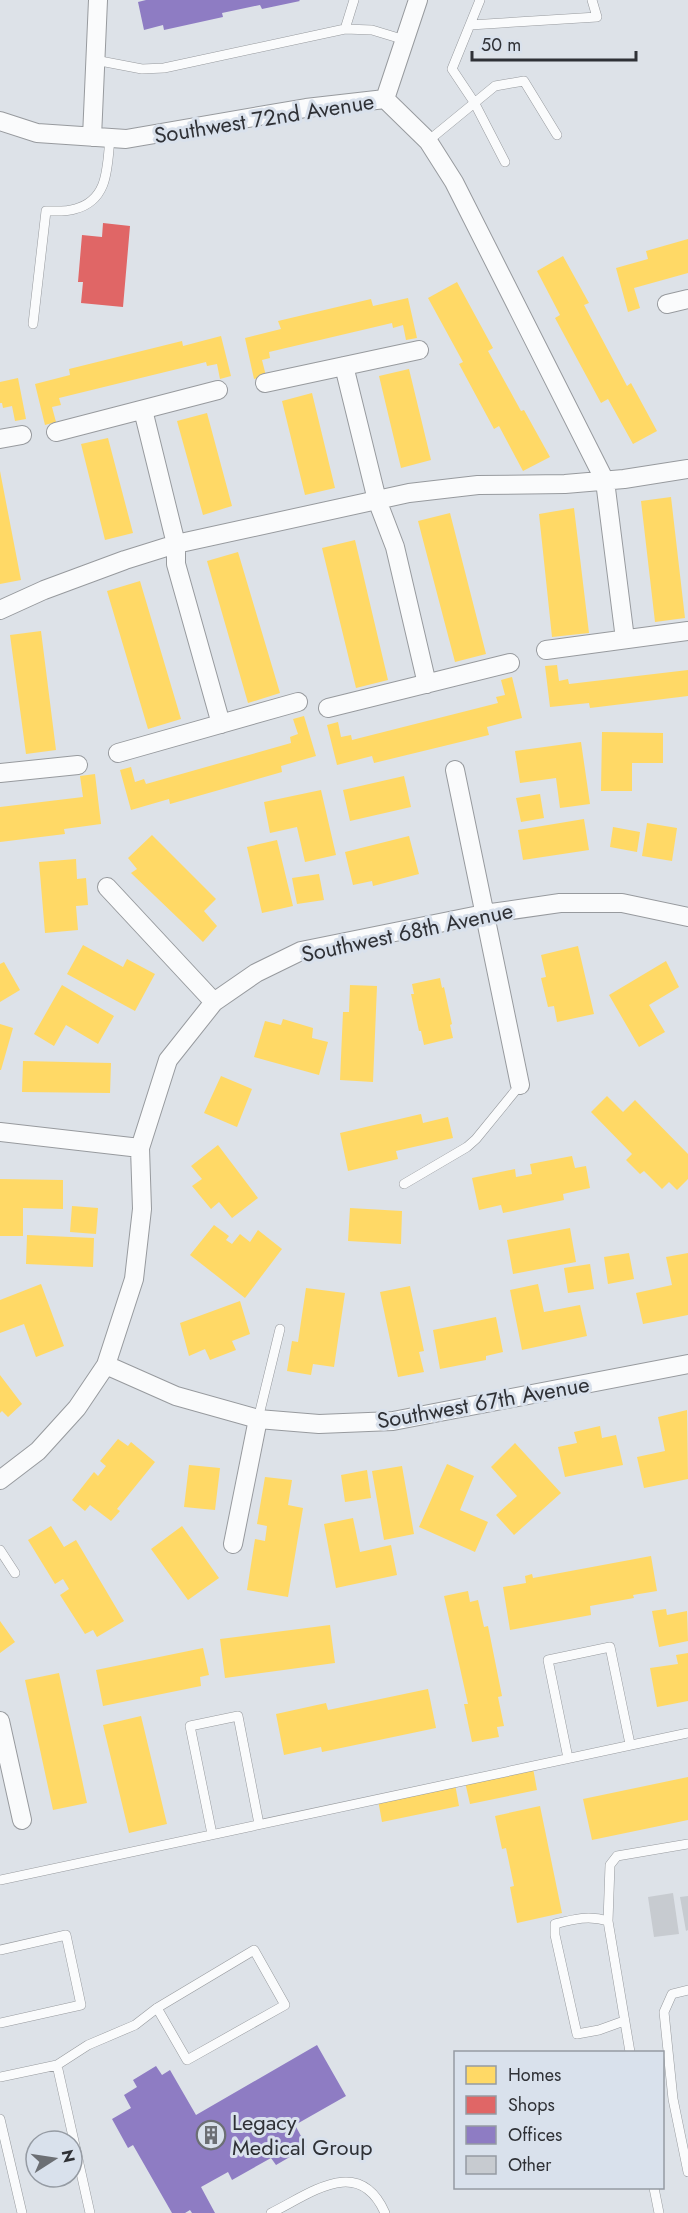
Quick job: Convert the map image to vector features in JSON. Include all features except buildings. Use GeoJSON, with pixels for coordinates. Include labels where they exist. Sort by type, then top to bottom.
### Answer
{"type":"FeatureCollection","features":[{"type":"Feature","properties":{"kind":"street"},"geometry":{"type":"LineString","coordinates":[[98,0],[95,60],[101,137]]}},
{"type":"Feature","properties":{"kind":"street"},"geometry":{"type":"LineString","coordinates":[[385,99],[418,0]]}},
{"type":"Feature","properties":{"kind":"street","name":"Southwest 72nd Avenue"},"geometry":{"type":"LineString","coordinates":[[0,121],[37,133],[126,139],[306,108],[385,99],[428,141],[454,182],[605,481],[625,639]]}},
{"type":"Feature","properties":{"kind":"street"},"geometry":{"type":"LineString","coordinates":[[667,304],[688,299]]}},
{"type":"Feature","properties":{"kind":"street"},"geometry":{"type":"LineString","coordinates":[[265,383],[419,350]]}},
{"type":"Feature","properties":{"kind":"street"},"geometry":{"type":"LineString","coordinates":[[344,366],[377,500],[395,547],[427,684]]}},
{"type":"Feature","properties":{"kind":"street"},"geometry":{"type":"LineString","coordinates":[[56,432],[218,390]]}},
{"type":"Feature","properties":{"kind":"street"},"geometry":{"type":"LineString","coordinates":[[143,410],[176,544],[176,564],[221,724]]}},
{"type":"Feature","properties":{"kind":"street"},"geometry":{"type":"LineString","coordinates":[[0,439],[22,435]]}},
{"type":"Feature","properties":{"kind":"street"},"geometry":{"type":"LineString","coordinates":[[0,610],[44,590],[176,544],[409,493],[478,485],[605,481],[688,469]]}},
{"type":"Feature","properties":{"kind":"street"},"geometry":{"type":"LineString","coordinates":[[546,650],[688,631]]}},
{"type":"Feature","properties":{"kind":"street"},"geometry":{"type":"LineString","coordinates":[[328,708],[510,663]]}},
{"type":"Feature","properties":{"kind":"street"},"geometry":{"type":"LineString","coordinates":[[118,753],[298,702]]}},
{"type":"Feature","properties":{"kind":"street"},"geometry":{"type":"LineString","coordinates":[[0,773],[78,765]]}},
{"type":"Feature","properties":{"kind":"street"},"geometry":{"type":"LineString","coordinates":[[455,770],[520,1085]]}},
{"type":"Feature","properties":{"kind":"street"},"geometry":{"type":"LineString","coordinates":[[107,887],[214,1002]]}},
{"type":"Feature","properties":{"kind":"street","name":"Southwest 68th Avenue"},"geometry":{"type":"LineString","coordinates":[[0,1480],[38,1451],[77,1408],[106,1365],[134,1279],[142,1209],[140,1148],[168,1060],[214,1002],[256,973],[301,951],[484,914],[560,903],[622,903],[688,917]]}},
{"type":"Feature","properties":{"kind":"street"},"geometry":{"type":"LineString","coordinates":[[0,1132],[140,1148]]}},
{"type":"Feature","properties":{"kind":"street","name":"Southwest 67th Avenue"},"geometry":{"type":"LineString","coordinates":[[106,1365],[176,1396],[258,1419],[319,1424],[393,1421],[688,1364]]}},
{"type":"Feature","properties":{"kind":"street"},"geometry":{"type":"LineString","coordinates":[[233,1544],[258,1419]]}},
{"type":"Feature","properties":{"kind":"street"},"geometry":{"type":"LineString","coordinates":[[0,1721],[4,1757],[22,1820]]}},
{"type":"Feature","properties":{"kind":"lane"},"geometry":{"type":"LineString","coordinates":[[345,29],[354,0]]}},
{"type":"Feature","properties":{"kind":"lane"},"geometry":{"type":"LineString","coordinates":[[480,0],[452,69],[474,102],[505,162]]}},
{"type":"Feature","properties":{"kind":"lane"},"geometry":{"type":"LineString","coordinates":[[470,24],[597,17],[592,0]]}},
{"type":"Feature","properties":{"kind":"lane"},"geometry":{"type":"LineString","coordinates":[[95,60],[142,69],[164,68],[345,29],[372,30],[405,40]]}},
{"type":"Feature","properties":{"kind":"lane"},"geometry":{"type":"LineString","coordinates":[[428,141],[495,86],[524,81],[557,135]]}},
{"type":"Feature","properties":{"kind":"lane"},"geometry":{"type":"LineString","coordinates":[[33,324],[46,211],[75,209],[94,200],[106,180],[101,137]]}},
{"type":"Feature","properties":{"kind":"lane"},"geometry":{"type":"LineString","coordinates":[[404,1184],[467,1147],[520,1085]]}},
{"type":"Feature","properties":{"kind":"lane"},"geometry":{"type":"LineString","coordinates":[[258,1419],[280,1329]]}},
{"type":"Feature","properties":{"kind":"lane"},"geometry":{"type":"LineString","coordinates":[[0,1550],[15,1573]]}},
{"type":"Feature","properties":{"kind":"lane"},"geometry":{"type":"LineString","coordinates":[[568,1758],[548,1660],[610,1647],[630,1744]]}},
{"type":"Feature","properties":{"kind":"lane"},"geometry":{"type":"LineString","coordinates":[[212,1834],[190,1726],[238,1716],[259,1824]]}},
{"type":"Feature","properties":{"kind":"lane"},"geometry":{"type":"LineString","coordinates":[[0,1880],[688,1733]]}},
{"type":"Feature","properties":{"kind":"lane"},"geometry":{"type":"LineString","coordinates":[[630,2051],[608,1921],[610,1865],[617,1856],[688,1844]]}},
{"type":"Feature","properties":{"kind":"lane"},"geometry":{"type":"LineString","coordinates":[[608,1921],[596,1917],[580,1917],[555,1924],[555,1935],[577,2034],[599,2030],[624,2021]]}},
{"type":"Feature","properties":{"kind":"lane"},"geometry":{"type":"LineString","coordinates":[[0,1950],[66,1935],[81,2005],[0,2023]]}},
{"type":"Feature","properties":{"kind":"lane"},"geometry":{"type":"LineString","coordinates":[[0,2077],[57,2065],[88,2045],[135,2025],[157,2008],[254,1950],[285,2005],[187,2060],[157,2008]]}},
{"type":"Feature","properties":{"kind":"lane"},"geometry":{"type":"LineString","coordinates":[[688,1989],[672,1994],[664,2012],[673,2099],[688,2172]]}},
{"type":"Feature","properties":{"kind":"lane"},"geometry":{"type":"LineString","coordinates":[[57,2065],[90,2213]]}},
{"type":"Feature","properties":{"kind":"lane"},"geometry":{"type":"LineString","coordinates":[[0,2120],[22,2213]]}},
{"type":"Feature","properties":{"kind":"lane"},"geometry":{"type":"LineString","coordinates":[[271,2213],[328,2183],[342,2181],[357,2183],[371,2193],[385,2213]]}},
{"type":"Feature","properties":{"kind":"lane"},"geometry":{"type":"LineString","coordinates":[[654,2189],[659,2213]]}},
{"type":"Feature","properties":{"kind":"place","name":"Legacy Medical Group"},"geometry":{"type":"Point","coordinates":[211,2135]}}]}
